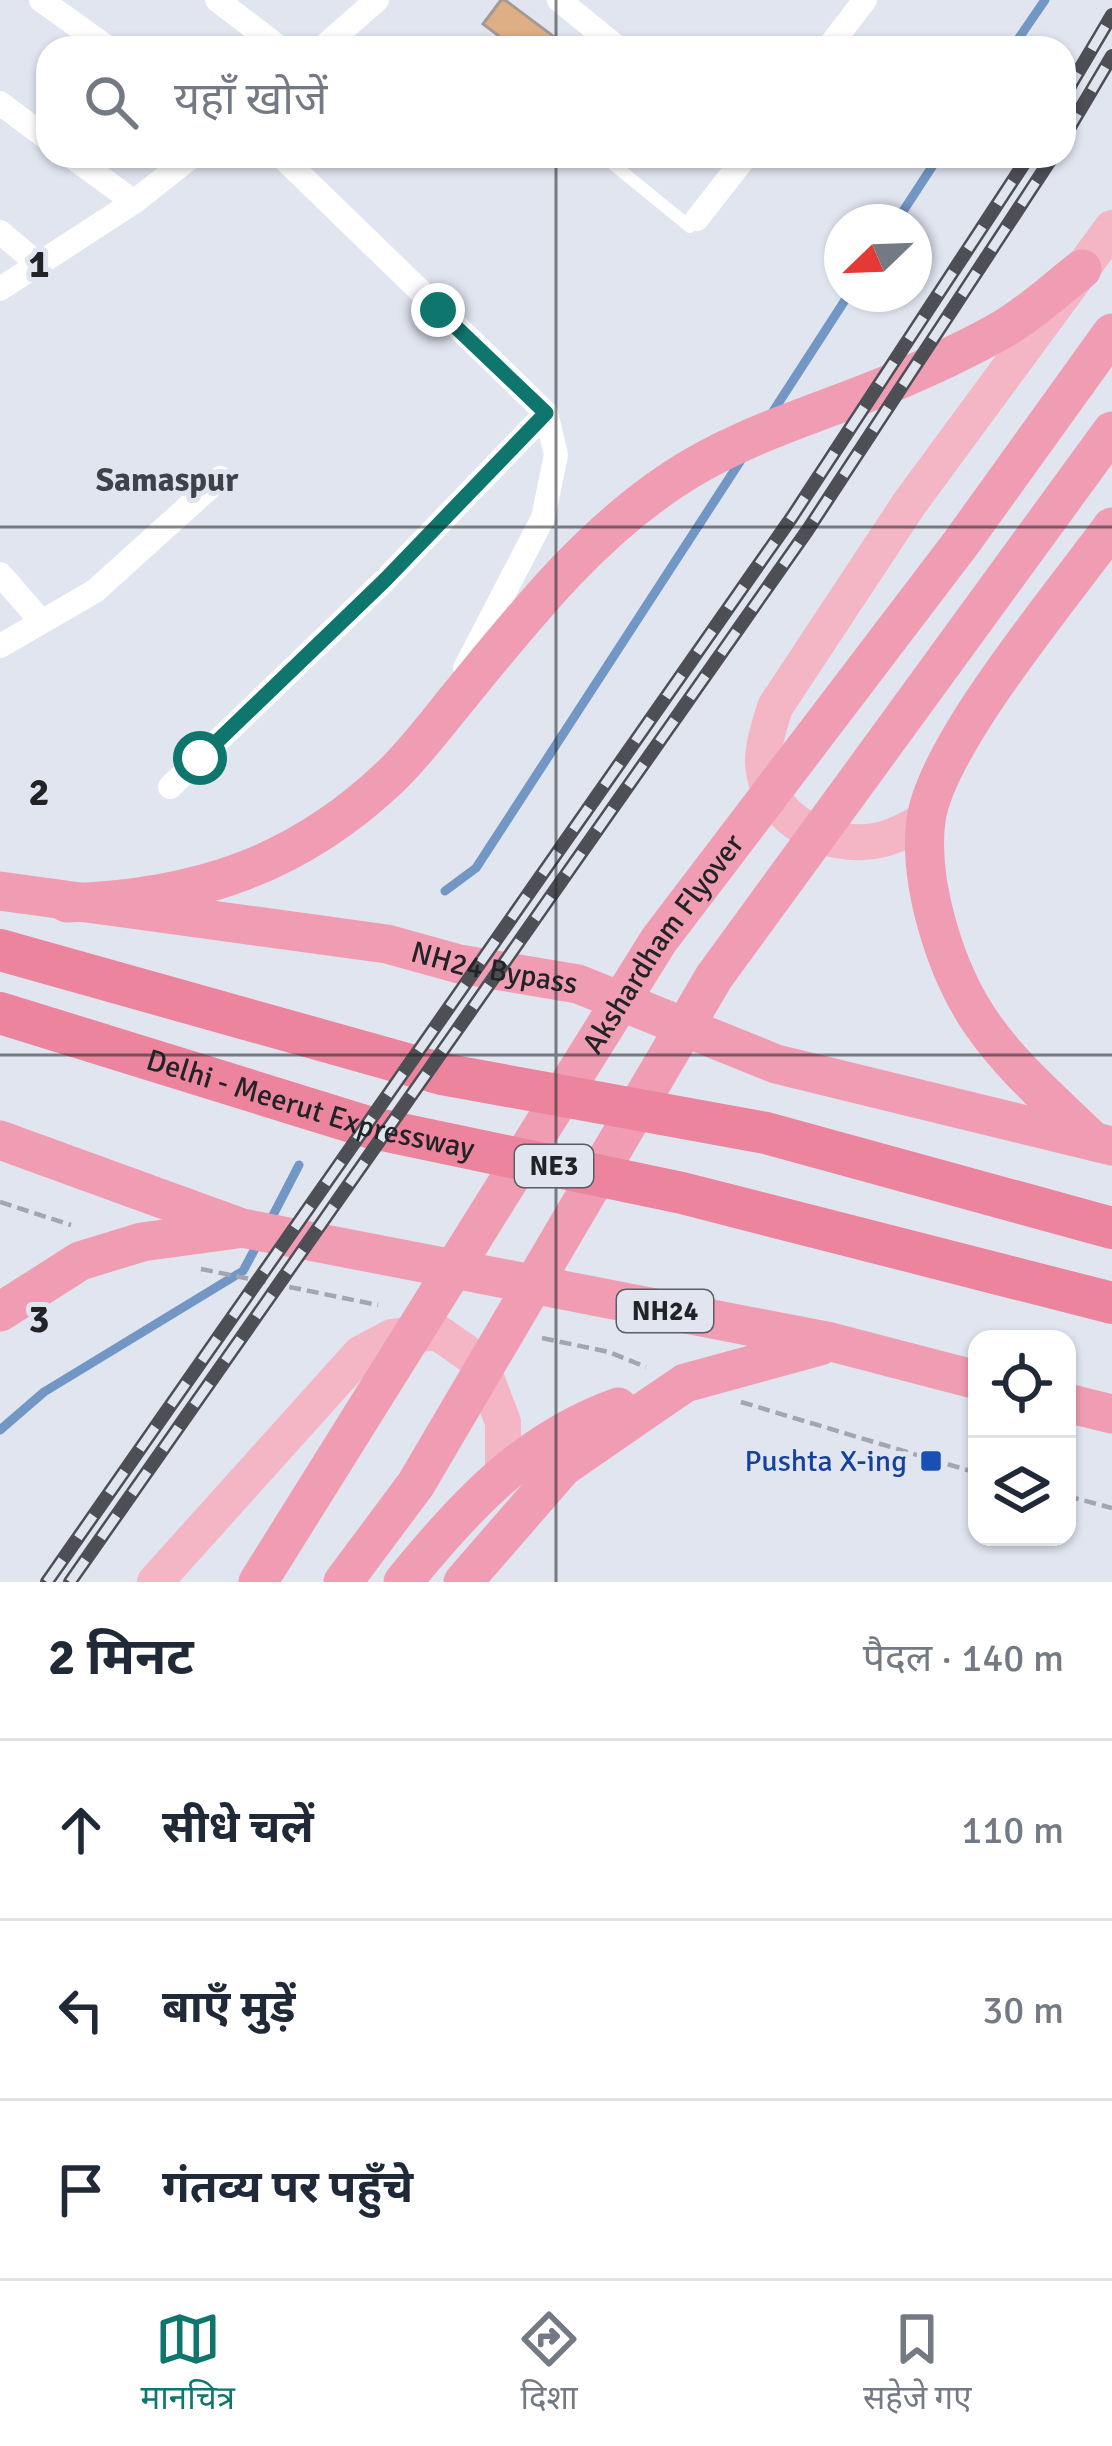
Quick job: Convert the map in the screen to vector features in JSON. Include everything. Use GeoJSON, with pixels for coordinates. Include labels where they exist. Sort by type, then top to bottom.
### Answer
{"type":"FeatureCollection","features":[{"type":"Feature","properties":{"kind":"highway"},"geometry":{"type":"LineString","coordinates":[[67,903],[185,892],[297,848],[393,774],[570,563],[616,521],[674,479],[738,444],[890,384],[1004,329],[1082,268]]}},
{"type":"Feature","properties":{"kind":"highway","name":"Akshardham Flyover"},"geometry":{"type":"LineString","coordinates":[[258,1582],[659,940],[961,543],[1112,334]]}},
{"type":"Feature","properties":{"kind":"highway","name":"Akshardham Flyover"},"geometry":{"type":"LineString","coordinates":[[343,1582],[416,1484],[714,977],[1112,430]]}},
{"type":"Feature","properties":{"kind":"highway"},"geometry":{"type":"LineString","coordinates":[[1102,1144],[1025,1075],[980,1021],[947,958],[929,890],[926,819],[943,770],[981,707],[1112,527]]}},
{"type":"Feature","properties":{"kind":"highway","name":"NH24 Bypass"},"geometry":{"type":"LineString","coordinates":[[0,891],[387,944],[459,964],[578,984],[776,1064],[1102,1144]]}},
{"type":"Feature","properties":{"kind":"highway","name":"Delhi - Meerut Expressway"},"geometry":{"type":"LineString","coordinates":[[0,950],[442,1074],[766,1132],[1112,1228]]}},
{"type":"Feature","properties":{"kind":"highway","name":"Delhi - Meerut Expressway"},"geometry":{"type":"LineString","coordinates":[[0,1013],[368,1127],[682,1193],[1112,1303]]}},
{"type":"Feature","properties":{"kind":"highway","name":"NH24"},"geometry":{"type":"LineString","coordinates":[[0,1139],[242,1228],[831,1342],[968,1378]]}},
{"type":"Feature","properties":{"kind":"highway"},"geometry":{"type":"LineString","coordinates":[[0,1312],[80,1261],[142,1242],[242,1228]]}},
{"type":"Feature","properties":{"kind":"highway"},"geometry":{"type":"LineString","coordinates":[[404,1582],[460,1512],[534,1447],[598,1414],[685,1383],[831,1342]]}},
{"type":"Feature","properties":{"kind":"highway"},"geometry":{"type":"LineString","coordinates":[[463,1582],[563,1467],[685,1383]]}},
{"type":"Feature","properties":{"kind":"highway"},"geometry":{"type":"LineString","coordinates":[[1076,1405],[1112,1414]]}},
{"type":"Feature","properties":{"kind":"main road"},"geometry":{"type":"LineString","coordinates":[[926,819],[900,834],[872,842],[843,842],[789,819],[764,774],[764,746],[775,707],[908,504],[1112,228]]}},
{"type":"Feature","properties":{"kind":"main road"},"geometry":{"type":"LineString","coordinates":[[155,1582],[360,1354],[392,1337],[437,1332],[480,1362],[502,1422],[503,1472]]}},
{"type":"Feature","properties":{"kind":"street"},"geometry":{"type":"LineString","coordinates":[[41,0],[90,36]]}},
{"type":"Feature","properties":{"kind":"street"},"geometry":{"type":"LineString","coordinates":[[217,0],[264,36]]}},
{"type":"Feature","properties":{"kind":"street"},"geometry":{"type":"LineString","coordinates":[[336,36],[377,0]]}},
{"type":"Feature","properties":{"kind":"street"},"geometry":{"type":"LineString","coordinates":[[559,0],[603,36]]}},
{"type":"Feature","properties":{"kind":"street"},"geometry":{"type":"LineString","coordinates":[[837,36],[865,0]]}},
{"type":"Feature","properties":{"kind":"street"},"geometry":{"type":"LineString","coordinates":[[0,103],[36,130]]}},
{"type":"Feature","properties":{"kind":"street"},"geometry":{"type":"LineString","coordinates":[[87,168],[134,202]]}},
{"type":"Feature","properties":{"kind":"street"},"geometry":{"type":"LineString","coordinates":[[0,289],[134,202],[177,168]]}},
{"type":"Feature","properties":{"kind":"street"},"geometry":{"type":"LineString","coordinates":[[293,168],[546,413],[556,455],[543,518],[432,728]]}},
{"type":"Feature","properties":{"kind":"street"},"geometry":{"type":"LineString","coordinates":[[697,218],[737,168]]}},
{"type":"Feature","properties":{"kind":"street"},"geometry":{"type":"LineString","coordinates":[[0,232],[38,264]]}},
{"type":"Feature","properties":{"kind":"street"},"geometry":{"type":"LineString","coordinates":[[170,788],[385,580],[546,413]]}},
{"type":"Feature","properties":{"kind":"street"},"geometry":{"type":"LineString","coordinates":[[0,646],[95,591],[220,478]]}},
{"type":"Feature","properties":{"kind":"street"},"geometry":{"type":"LineString","coordinates":[[0,574],[40,622]]}},
{"type":"Feature","properties":{"kind":"lane"},"geometry":{"type":"LineString","coordinates":[[618,168],[690,227],[697,218]]}},
{"type":"Feature","properties":{"kind":"path"},"geometry":{"type":"LineString","coordinates":[[219,1275],[246,1280]]}},
{"type":"Feature","properties":{"kind":"path"},"geometry":{"type":"LineString","coordinates":[[609,1352],[685,1383],[968,1470]]}},
{"type":"Feature","properties":{"kind":"path"},"geometry":{"type":"LineString","coordinates":[[1076,1498],[1112,1508]]}},
{"type":"Feature","properties":{"kind":"building"},"geometry":{"type":"Polygon","coordinates":[[[505,0],[553,36],[499,36],[483,24],[505,0]]]}},
{"type":"Feature","properties":{"kind":"waterway"},"geometry":{"type":"LineString","coordinates":[[1020,36],[1045,0]]}},
{"type":"Feature","properties":{"kind":"waterway"},"geometry":{"type":"LineString","coordinates":[[908,204],[931,168]]}},
{"type":"Feature","properties":{"kind":"waterway"},"geometry":{"type":"LineString","coordinates":[[772,413],[837,312]]}},
{"type":"Feature","properties":{"kind":"waterway"},"geometry":{"type":"LineString","coordinates":[[445,891],[476,868],[743,457]]}},
{"type":"Feature","properties":{"kind":"waterway"},"geometry":{"type":"LineString","coordinates":[[270,1221],[299,1165]]}},
{"type":"Feature","properties":{"kind":"waterway"},"geometry":{"type":"LineString","coordinates":[[0,1430],[44,1392],[243,1271],[259,1241]]}},
{"type":"Feature","properties":{"kind":"railway"},"geometry":{"type":"LineString","coordinates":[[1076,76],[1112,15]]}},
{"type":"Feature","properties":{"kind":"railway"},"geometry":{"type":"LineString","coordinates":[[1076,117],[1112,56]]}},
{"type":"Feature","properties":{"kind":"railway"},"geometry":{"type":"LineString","coordinates":[[47,1582],[792,517],[1021,168]]}},
{"type":"Feature","properties":{"kind":"railway"},"geometry":{"type":"LineString","coordinates":[[70,1582],[807,531],[1045,168]]}},
{"type":"Feature","properties":{"kind":"place","name":"Pushta X-ing"},"geometry":{"type":"Point","coordinates":[931,1461]}},
{"type":"Feature","properties":{"kind":"district","name":"Samaspur"},"geometry":{"type":"Point","coordinates":[167,479]}},
{"type":"Feature","properties":{"kind":"route"},"geometry":{"type":"LineString","coordinates":[[200,758],[385,580],[546,413],[438,310]]}}]}
